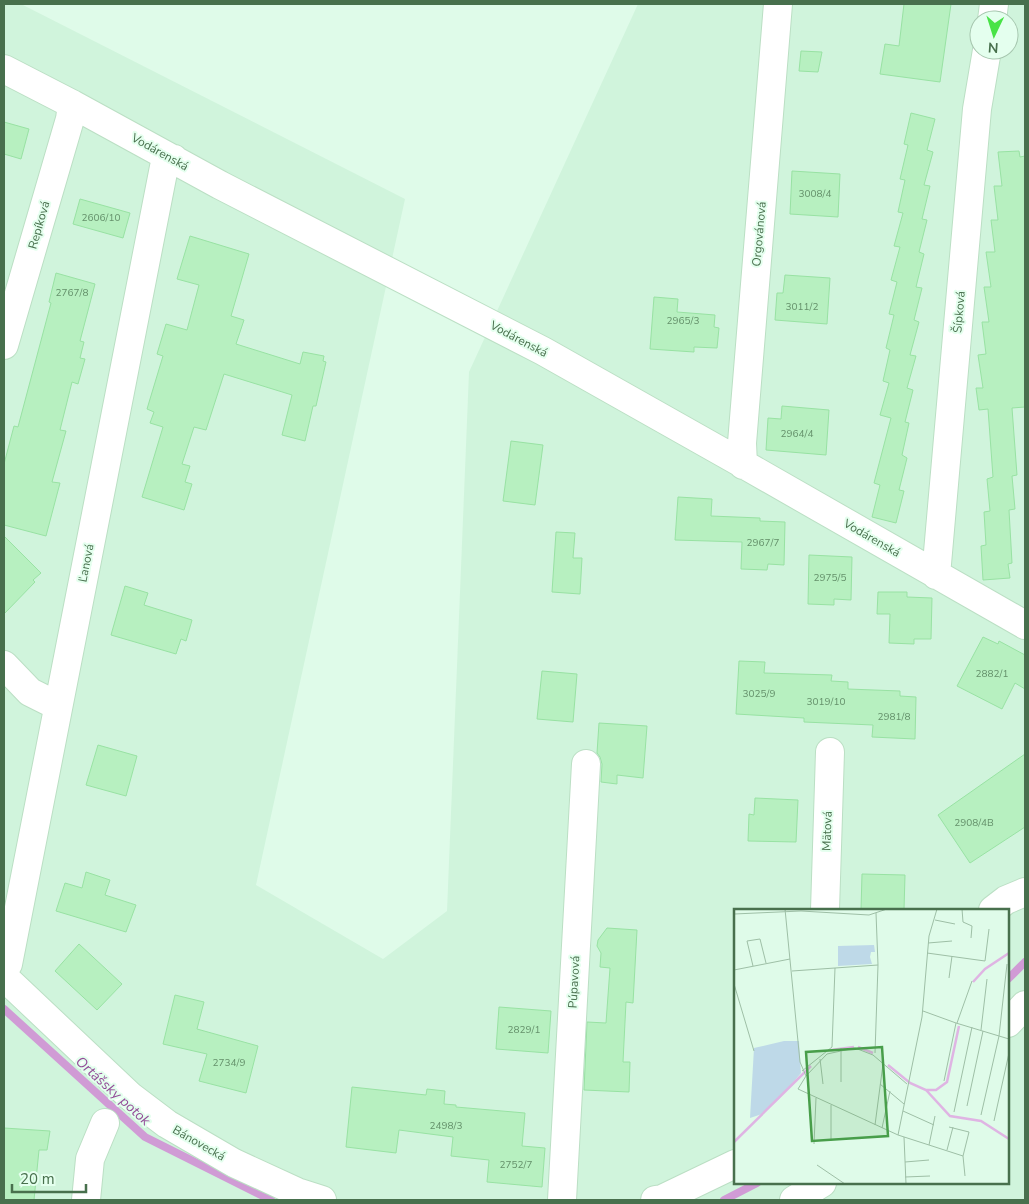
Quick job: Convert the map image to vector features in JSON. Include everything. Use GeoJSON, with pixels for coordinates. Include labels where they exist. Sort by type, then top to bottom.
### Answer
{"type":"FeatureCollection","features":[{"type":"Feature","properties":{"kind":"street","name":"Orgovánová"},"geometry":{"type":"LineString","coordinates":[[743,464],[742,443],[778,4]]}},
{"type":"Feature","properties":{"kind":"street","name":"Šípková"},"geometry":{"type":"LineString","coordinates":[[936,575],[977,110],[985,60]]}},
{"type":"Feature","properties":{"kind":"street","name":"Vodárenská"},"geometry":{"type":"LineString","coordinates":[[4,69],[220,185],[543,352],[1025,625]]}},
{"type":"Feature","properties":{"kind":"street","name":"Repíková"},"geometry":{"type":"LineString","coordinates":[[4,345],[70,119],[72,104]]}},
{"type":"Feature","properties":{"kind":"street","name":"Ľanová"},"geometry":{"type":"LineString","coordinates":[[4,970],[8,964],[164,167],[174,159]]}},
{"type":"Feature","properties":{"kind":"street"},"geometry":{"type":"LineString","coordinates":[[4,665],[30,692],[58,706]]}},
{"type":"Feature","properties":{"kind":"street","name":"Mätová"},"geometry":{"type":"LineString","coordinates":[[825,909],[830,752]]}},
{"type":"Feature","properties":{"kind":"street","name":"Púpavová"},"geometry":{"type":"LineString","coordinates":[[562,1200],[586,764]]}},
{"type":"Feature","properties":{"kind":"street"},"geometry":{"type":"LineString","coordinates":[[995,909],[1006,900],[1025,892]]}},
{"type":"Feature","properties":{"kind":"street","name":"Bánovecká"},"geometry":{"type":"LineString","coordinates":[[4,977],[130,1096],[167,1124],[234,1163],[297,1192],[322,1200]]}},
{"type":"Feature","properties":{"kind":"street"},"geometry":{"type":"LineString","coordinates":[[1009,1021],[1025,1005]]}},
{"type":"Feature","properties":{"kind":"street"},"geometry":{"type":"LineString","coordinates":[[86,1200],[90,1159],[105,1123]]}},
{"type":"Feature","properties":{"kind":"street"},"geometry":{"type":"LineString","coordinates":[[655,1200],[662,1199],[734,1164]]}},
{"type":"Feature","properties":{"kind":"street"},"geometry":{"type":"LineString","coordinates":[[794,1200],[820,1184]]}},
{"type":"Feature","properties":{"kind":"shaded area"},"geometry":{"type":"Polygon","coordinates":[[[4,4],[21,4],[405,199],[256,885],[383,959],[447,911],[469,372],[638,4],[1025,4],[1025,1200],[4,1200],[4,4]]]}},
{"type":"Feature","properties":{"kind":"building"},"geometry":{"type":"Polygon","coordinates":[[[904,4],[951,4],[940,82],[880,74],[885,44],[899,46],[904,4]]]}},
{"type":"Feature","properties":{"kind":"building"},"geometry":{"type":"Polygon","coordinates":[[[801,51],[822,52],[818,72],[799,71],[801,51]]]}},
{"type":"Feature","properties":{"kind":"building"},"geometry":{"type":"Polygon","coordinates":[[[911,113],[935,119],[927,150],[933,152],[924,185],[930,186],[922,219],[927,220],[919,252],[924,254],[916,287],[922,288],[914,320],[919,322],[910,355],[916,356],[907,388],[913,390],[905,422],[909,423],[902,455],[907,458],[899,490],[904,491],[896,523],[872,517],[880,485],[874,483],[891,418],[880,415],[889,383],[883,381],[890,350],[886,348],[894,315],[889,314],[897,282],[891,280],[900,247],[894,246],[903,213],[898,212],[905,180],[900,179],[908,145],[904,144],[911,113]]]}},
{"type":"Feature","properties":{"kind":"building"},"geometry":{"type":"Polygon","coordinates":[[[4,122],[29,129],[21,159],[4,154],[4,122]]]}},
{"type":"Feature","properties":{"kind":"building"},"geometry":{"type":"Polygon","coordinates":[[[1019,151],[1020,157],[1025,156],[1025,407],[1012,408],[1017,475],[1012,476],[1015,509],[1009,510],[1012,563],[1008,564],[1010,578],[983,580],[981,546],[986,545],[984,512],[990,511],[987,479],[993,477],[988,409],[979,410],[976,388],[983,388],[978,355],[986,354],[982,322],[989,322],[984,287],[991,287],[986,252],[995,252],[991,220],[998,220],[994,186],[1002,186],[998,152],[1019,151]]]}},
{"type":"Feature","properties":{"kind":"building"},"geometry":{"type":"Polygon","coordinates":[[[792,171],[840,174],[838,217],[790,214],[792,171]]]}},
{"type":"Feature","properties":{"kind":"building"},"geometry":{"type":"Polygon","coordinates":[[[80,199],[130,213],[123,238],[73,224],[80,199]]]}},
{"type":"Feature","properties":{"kind":"building"},"geometry":{"type":"Polygon","coordinates":[[[190,236],[249,254],[231,316],[244,320],[236,344],[300,364],[303,352],[324,356],[323,361],[326,362],[316,406],[313,406],[305,441],[282,435],[292,395],[224,374],[206,430],[194,427],[182,464],[190,466],[185,482],[192,484],[184,510],[142,497],[163,427],[150,423],[154,412],[147,409],[163,356],[157,354],[166,324],[187,330],[199,285],[177,279],[190,236]]]}},
{"type":"Feature","properties":{"kind":"building"},"geometry":{"type":"Polygon","coordinates":[[[56,273],[95,284],[80,341],[84,342],[80,358],[85,359],[78,384],[72,382],[60,430],[66,431],[52,482],[60,483],[46,536],[4,525],[4,464],[14,426],[18,427],[51,303],[49,302],[56,273]]]}},
{"type":"Feature","properties":{"kind":"building"},"geometry":{"type":"Polygon","coordinates":[[[785,275],[830,278],[827,324],[775,320],[777,293],[783,293],[785,275]]]}},
{"type":"Feature","properties":{"kind":"building"},"geometry":{"type":"Polygon","coordinates":[[[654,297],[678,299],[677,312],[715,315],[714,327],[719,328],[717,348],[694,347],[694,352],[650,349],[654,297]]]}},
{"type":"Feature","properties":{"kind":"building"},"geometry":{"type":"Polygon","coordinates":[[[782,406],[829,410],[826,455],[766,450],[768,418],[781,419],[782,406]]]}},
{"type":"Feature","properties":{"kind":"building"},"geometry":{"type":"Polygon","coordinates":[[[511,441],[543,445],[535,505],[503,501],[511,441]]]}},
{"type":"Feature","properties":{"kind":"building"},"geometry":{"type":"Polygon","coordinates":[[[678,497],[712,499],[711,516],[760,518],[760,521],[785,522],[784,565],[768,564],[767,570],[741,569],[742,542],[675,540],[678,497]]]}},
{"type":"Feature","properties":{"kind":"building"},"geometry":{"type":"Polygon","coordinates":[[[556,532],[575,533],[573,558],[582,558],[580,594],[552,592],[556,532]]]}},
{"type":"Feature","properties":{"kind":"building"},"geometry":{"type":"Polygon","coordinates":[[[4,536],[41,573],[33,580],[35,582],[4,614],[4,536]]]}},
{"type":"Feature","properties":{"kind":"building"},"geometry":{"type":"Polygon","coordinates":[[[809,555],[852,557],[851,600],[834,599],[834,605],[808,604],[809,555]]]}},
{"type":"Feature","properties":{"kind":"building"},"geometry":{"type":"Polygon","coordinates":[[[125,586],[148,593],[144,605],[192,620],[186,641],[181,639],[176,654],[111,635],[125,586]]]}},
{"type":"Feature","properties":{"kind":"building"},"geometry":{"type":"Polygon","coordinates":[[[878,592],[907,592],[907,597],[932,598],[931,639],[914,639],[914,644],[889,643],[890,614],[877,614],[878,592]]]}},
{"type":"Feature","properties":{"kind":"building"},"geometry":{"type":"Polygon","coordinates":[[[983,637],[998,644],[999,641],[1025,655],[1025,689],[1015,683],[1002,709],[957,686],[983,637]]]}},
{"type":"Feature","properties":{"kind":"building"},"geometry":{"type":"Polygon","coordinates":[[[739,661],[765,662],[764,673],[832,675],[831,681],[848,682],[848,689],[900,691],[900,696],[916,697],[915,739],[872,737],[873,725],[804,722],[804,718],[736,714],[739,661]]]}},
{"type":"Feature","properties":{"kind":"building"},"geometry":{"type":"Polygon","coordinates":[[[542,671],[577,674],[573,722],[537,719],[542,671]]]}},
{"type":"Feature","properties":{"kind":"building"},"geometry":{"type":"Polygon","coordinates":[[[599,723],[647,726],[643,778],[617,775],[617,784],[601,782],[602,764],[597,753],[599,723]]]}},
{"type":"Feature","properties":{"kind":"building"},"geometry":{"type":"Polygon","coordinates":[[[98,745],[137,756],[126,796],[86,785],[98,745]]]}},
{"type":"Feature","properties":{"kind":"building"},"geometry":{"type":"Polygon","coordinates":[[[1025,754],[1025,827],[970,863],[938,815],[1025,754]]]}},
{"type":"Feature","properties":{"kind":"building"},"geometry":{"type":"Polygon","coordinates":[[[755,798],[798,800],[796,842],[748,841],[749,814],[754,815],[755,798]]]}},
{"type":"Feature","properties":{"kind":"building"},"geometry":{"type":"Polygon","coordinates":[[[86,872],[110,880],[105,895],[136,905],[126,932],[56,911],[65,883],[82,888],[86,872]]]}},
{"type":"Feature","properties":{"kind":"building"},"geometry":{"type":"Polygon","coordinates":[[[862,874],[905,875],[904,909],[861,909],[862,874]]]}},
{"type":"Feature","properties":{"kind":"building"},"geometry":{"type":"Polygon","coordinates":[[[607,928],[637,930],[633,1003],[626,1002],[623,1062],[630,1062],[629,1092],[584,1090],[587,1022],[606,1023],[610,968],[600,967],[601,953],[597,946],[598,940],[607,928]]]}},
{"type":"Feature","properties":{"kind":"building"},"geometry":{"type":"Polygon","coordinates":[[[79,944],[122,984],[97,1010],[55,971],[79,944]]]}},
{"type":"Feature","properties":{"kind":"building"},"geometry":{"type":"Polygon","coordinates":[[[175,995],[204,1002],[197,1029],[258,1046],[246,1093],[199,1081],[207,1054],[163,1044],[175,995]]]}},
{"type":"Feature","properties":{"kind":"building"},"geometry":{"type":"Polygon","coordinates":[[[499,1007],[551,1011],[548,1053],[496,1049],[499,1007]]]}},
{"type":"Feature","properties":{"kind":"building"},"geometry":{"type":"Polygon","coordinates":[[[352,1087],[426,1095],[427,1089],[445,1091],[444,1104],[456,1105],[456,1107],[525,1113],[522,1146],[545,1148],[542,1187],[487,1182],[489,1160],[451,1156],[453,1137],[399,1130],[396,1153],[346,1147],[352,1087]]]}},
{"type":"Feature","properties":{"kind":"building"},"geometry":{"type":"Polygon","coordinates":[[[4,1128],[50,1131],[47,1150],[39,1150],[34,1200],[4,1200],[4,1128]]]}},
{"type":"Feature","properties":{"kind":"waterway","name":"Ortášsky potok"},"geometry":{"type":"LineString","coordinates":[[1009,978],[1025,962]]}},
{"type":"Feature","properties":{"kind":"waterway","name":"Ortášsky potok"},"geometry":{"type":"LineString","coordinates":[[4,1009],[145,1137],[271,1200]]}},
{"type":"Feature","properties":{"kind":"waterway","name":"Ortášsky potok"},"geometry":{"type":"LineString","coordinates":[[724,1200],[755,1184]]}}]}
